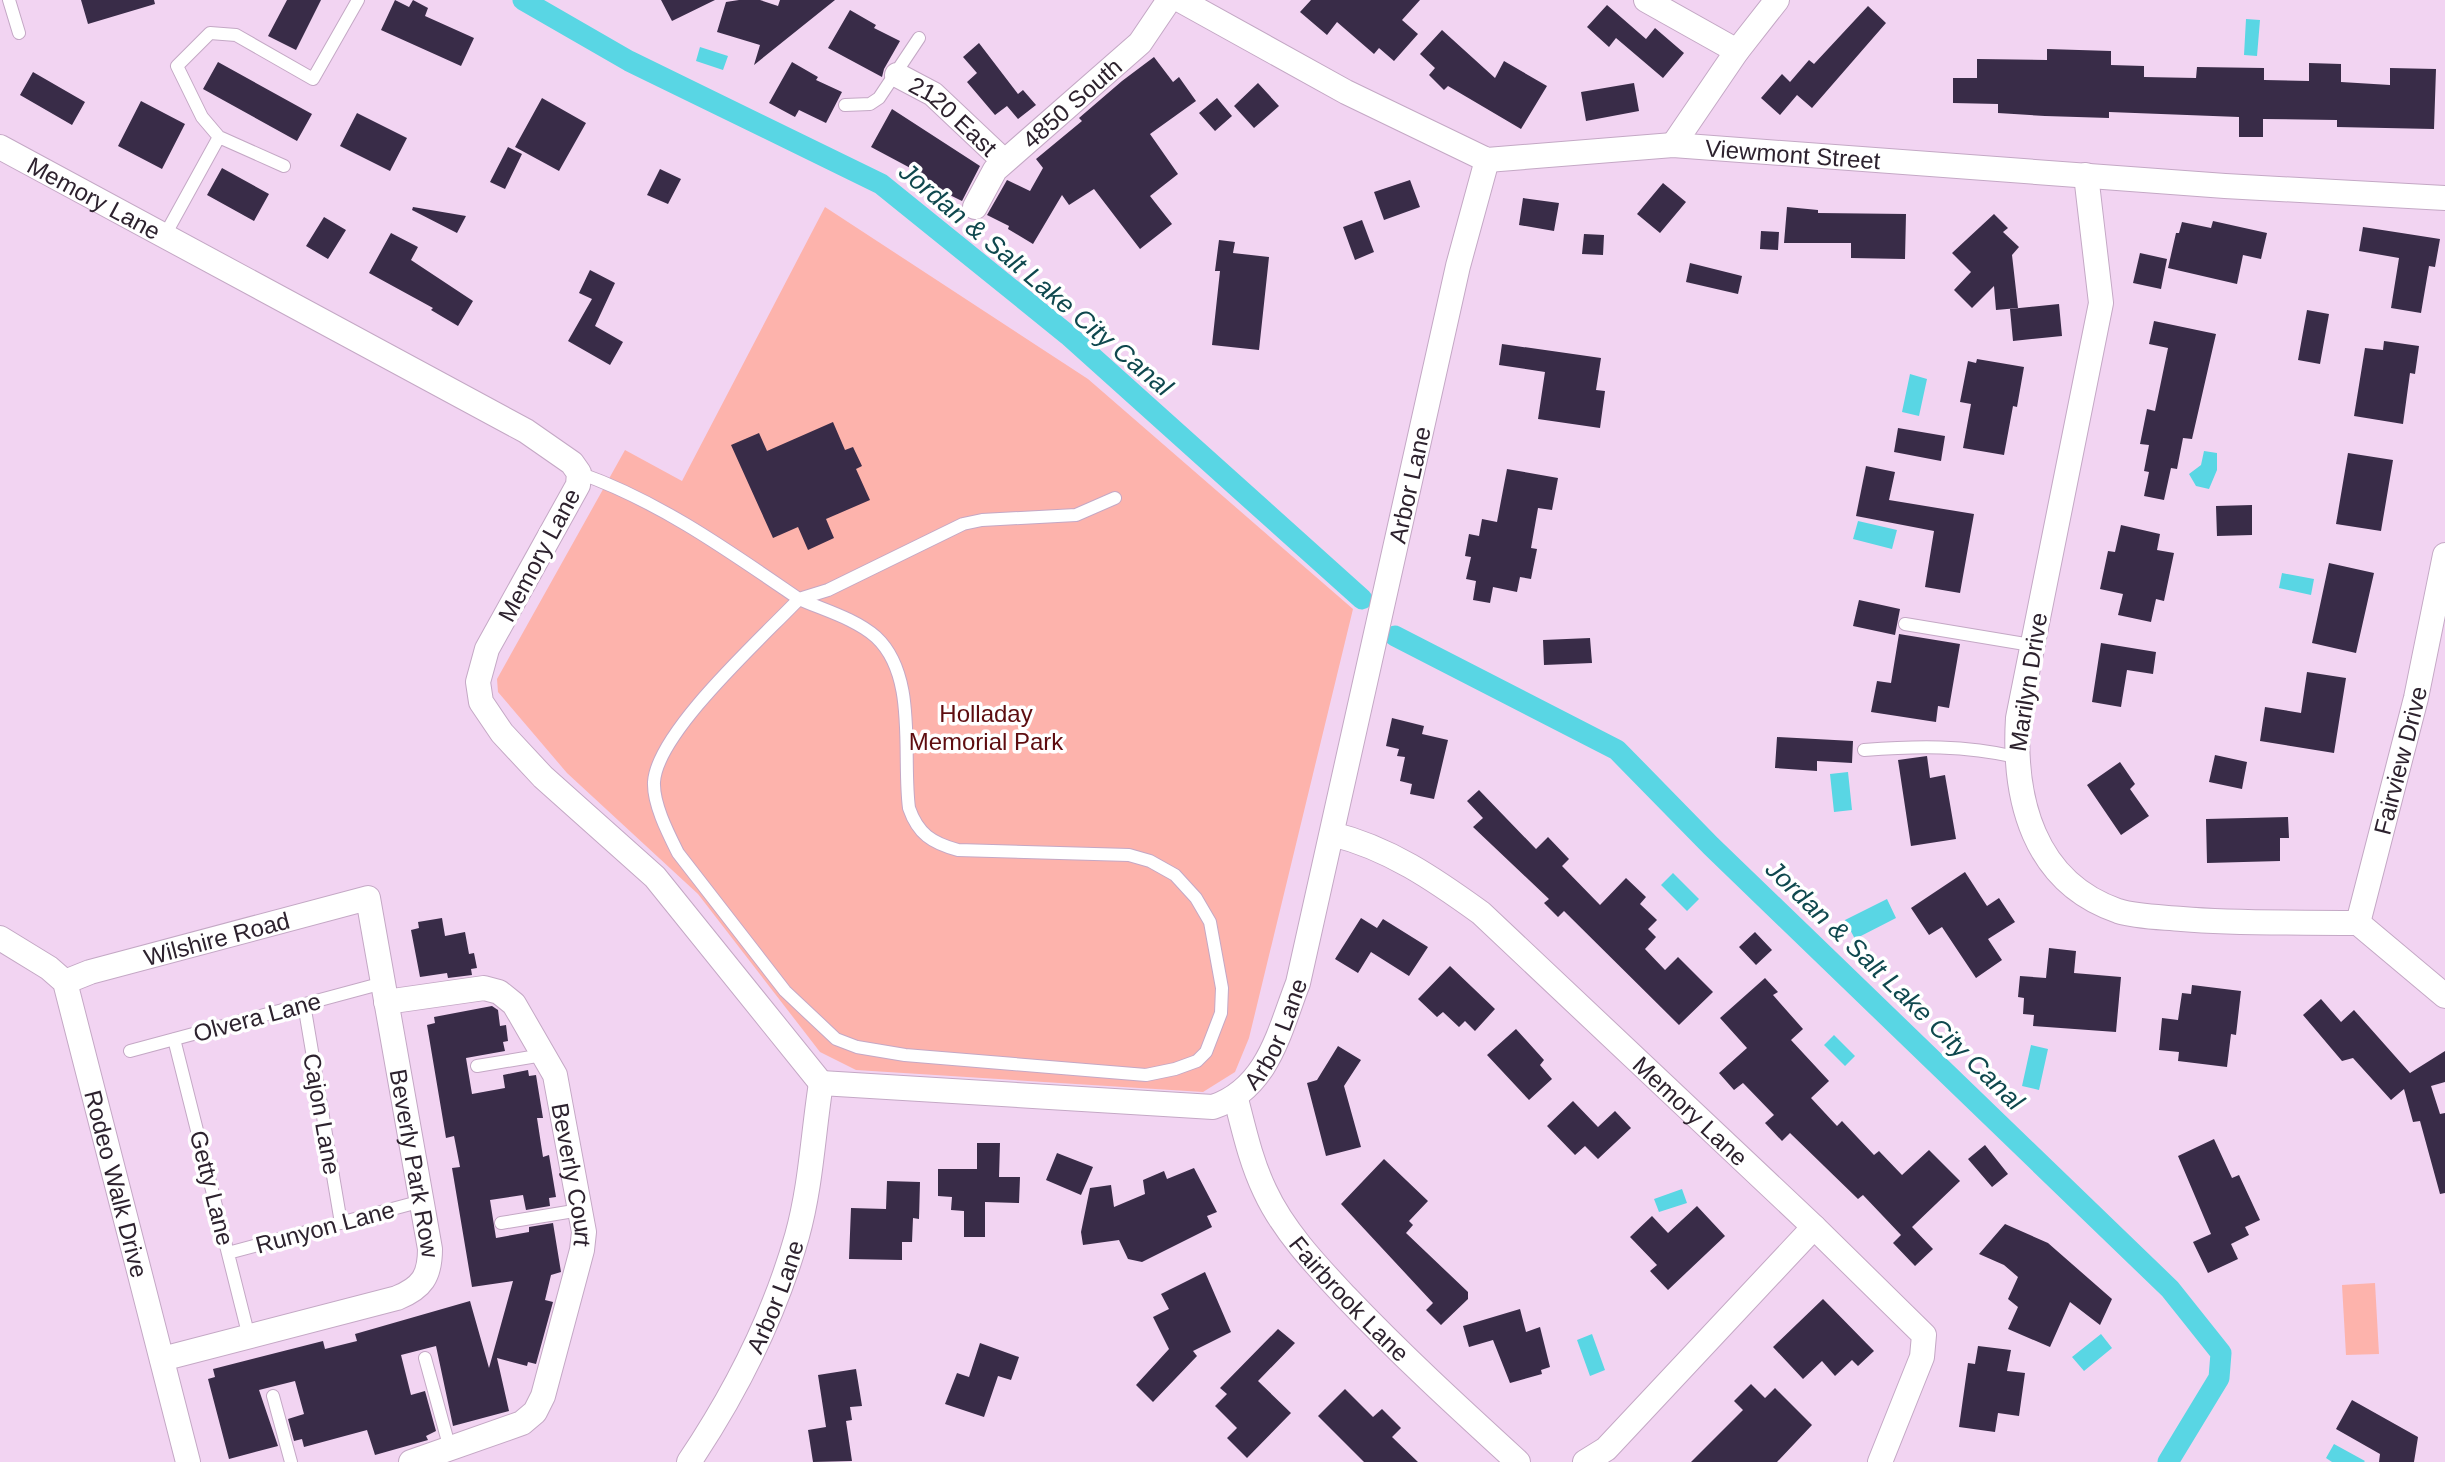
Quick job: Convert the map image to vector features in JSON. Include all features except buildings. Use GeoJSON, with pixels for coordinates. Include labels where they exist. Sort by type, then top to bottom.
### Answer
{"type":"FeatureCollection","features":[{"type":"Feature","properties":{"kind":"street","name":"4850 South"},"geometry":{"type":"LineString","coordinates":[[975,208],[995,170],[1140,43],[1169,0]]}},
{"type":"Feature","properties":{"kind":"street"},"geometry":{"type":"LineString","coordinates":[[1180,0],[1346,92],[1486,160]]}},
{"type":"Feature","properties":{"kind":"street"},"geometry":{"type":"LineString","coordinates":[[1646,0],[1737,51]]}},
{"type":"Feature","properties":{"kind":"street"},"geometry":{"type":"LineString","coordinates":[[1673,145],[1737,51],[1777,0]]}},
{"type":"Feature","properties":{"kind":"street","name":"2120 East"},"geometry":{"type":"LineString","coordinates":[[897,75],[933,94],[1004,161]]}},
{"type":"Feature","properties":{"kind":"street","name":"Viewmont Street"},"geometry":{"type":"LineString","coordinates":[[1486,160],[1673,145],[2445,198]]}},
{"type":"Feature","properties":{"kind":"street","name":"Memory Lane"},"geometry":{"type":"LineString","coordinates":[[0,147],[561,452],[579,473],[576,491],[482,661],[478,682],[481,702],[502,733],[543,778],[655,877],[821,1083]]}},
{"type":"Feature","properties":{"kind":"street","name":"Arbor Lane"},"geometry":{"type":"LineString","coordinates":[[689,1462],[729,1400],[761,1336],[797,1236],[809,1177],[821,1083],[1213,1107],[1236,1099],[1266,1065],[1297,983],[1458,266],[1486,160]]}},
{"type":"Feature","properties":{"kind":"street","name":"Marilyn Drive"},"geometry":{"type":"LineString","coordinates":[[2086,175],[2101,303],[2018,718],[2016,757],[2026,814],[2040,848],[2061,875],[2085,895],[2119,911],[2242,924],[2358,923]]}},
{"type":"Feature","properties":{"kind":"street","name":"Fairview Drive"},"geometry":{"type":"LineString","coordinates":[[2358,923],[2416,698],[2445,555]]}},
{"type":"Feature","properties":{"kind":"street","name":"Memory Lane"},"geometry":{"type":"LineString","coordinates":[[1332,834],[1355,839],[1397,857],[1426,873],[1481,913],[1814,1227],[1924,1335],[1922,1357],[1880,1462]]}},
{"type":"Feature","properties":{"kind":"street","name":"Wilshire Road"},"geometry":{"type":"LineString","coordinates":[[65,982],[90,972],[368,898]]}},
{"type":"Feature","properties":{"kind":"street","name":"Beverly Park Row"},"geometry":{"type":"LineString","coordinates":[[162,1359],[397,1298],[417,1288],[427,1278],[430,1249],[368,898]]}},
{"type":"Feature","properties":{"kind":"street"},"geometry":{"type":"LineString","coordinates":[[2358,923],[2445,996]]}},
{"type":"Feature","properties":{"kind":"street"},"geometry":{"type":"LineString","coordinates":[[0,938],[49,968],[65,982]]}},
{"type":"Feature","properties":{"kind":"street","name":"Rodeo Walk Drive"},"geometry":{"type":"LineString","coordinates":[[65,982],[188,1462]]}},
{"type":"Feature","properties":{"kind":"street","name":"Beverly Court"},"geometry":{"type":"LineString","coordinates":[[384,993],[475,988],[499,992],[514,1004],[544,1055],[559,1089],[580,1210],[582,1250],[543,1396],[535,1412],[513,1427],[450,1449]]}},
{"type":"Feature","properties":{"kind":"street","name":"Fairbrook Lane"},"geometry":{"type":"LineString","coordinates":[[1236,1099],[1265,1191],[1290,1231],[1319,1268],[1377,1330],[1518,1462]]}},
{"type":"Feature","properties":{"kind":"street"},"geometry":{"type":"LineString","coordinates":[[1586,1462],[1606,1449],[1814,1227]]}},
{"type":"Feature","properties":{"kind":"street"},"geometry":{"type":"LineString","coordinates":[[411,1462],[450,1449]]}},
{"type":"Feature","properties":{"kind":"lane"},"geometry":{"type":"LineString","coordinates":[[9,0],[19,33]]}},
{"type":"Feature","properties":{"kind":"lane"},"geometry":{"type":"LineString","coordinates":[[284,166],[219,136],[202,117],[185,88],[177,65],[210,33],[236,35],[313,79],[359,0]]}},
{"type":"Feature","properties":{"kind":"lane"},"geometry":{"type":"LineString","coordinates":[[845,105],[870,104],[879,98],[897,75],[919,38]]}},
{"type":"Feature","properties":{"kind":"lane"},"geometry":{"type":"LineString","coordinates":[[165,235],[219,136]]}},
{"type":"Feature","properties":{"kind":"lane"},"geometry":{"type":"LineString","coordinates":[[579,473],[607,483],[704,534],[799,599],[858,625],[877,638],[898,665],[903,692],[909,808],[914,824],[938,845],[958,850],[1129,855],[1150,861],[1175,875],[1196,898],[1210,922],[1222,988],[1221,1013],[1206,1052],[1197,1061],[1146,1075],[905,1055],[857,1047],[836,1039],[785,991],[678,852],[667,833],[654,783],[658,762],[676,732],[799,599],[828,590],[963,524],[982,520],[1076,515],[1115,498]]}},
{"type":"Feature","properties":{"kind":"lane"},"geometry":{"type":"LineString","coordinates":[[1905,624],[2031,645]]}},
{"type":"Feature","properties":{"kind":"lane"},"geometry":{"type":"LineString","coordinates":[[1864,750],[1931,745],[1976,748],[2016,757]]}},
{"type":"Feature","properties":{"kind":"lane","name":"Olvera Lane"},"geometry":{"type":"LineString","coordinates":[[130,1051],[304,1004],[384,993]]}},
{"type":"Feature","properties":{"kind":"lane","name":"Cajon Lane"},"geometry":{"type":"LineString","coordinates":[[304,1004],[341,1223]]}},
{"type":"Feature","properties":{"kind":"lane","name":"Getty Lane"},"geometry":{"type":"LineString","coordinates":[[174,1039],[250,1336]]}},
{"type":"Feature","properties":{"kind":"lane"},"geometry":{"type":"LineString","coordinates":[[477,1066],[544,1055]]}},
{"type":"Feature","properties":{"kind":"lane","name":"Runyon Lane"},"geometry":{"type":"LineString","coordinates":[[228,1253],[422,1201]]}},
{"type":"Feature","properties":{"kind":"lane"},"geometry":{"type":"LineString","coordinates":[[501,1223],[580,1210]]}},
{"type":"Feature","properties":{"kind":"lane"},"geometry":{"type":"LineString","coordinates":[[425,1358],[450,1449]]}},
{"type":"Feature","properties":{"kind":"lane"},"geometry":{"type":"LineString","coordinates":[[273,1396],[290,1462]]}},
{"type":"Feature","properties":{"kind":"green space","name":"Holladay Memorial Park"},"geometry":{"type":"Polygon","coordinates":[[[825,207],[1088,379],[1353,609],[1249,1038],[1235,1072],[1203,1092],[856,1070],[820,1052],[698,894],[567,773],[498,692],[497,679],[625,450],[682,481],[825,207]]]}},
{"type":"Feature","properties":{"kind":"green space"},"geometry":{"type":"Polygon","coordinates":[[[2375,1283],[2379,1354],[2346,1355],[2342,1285],[2375,1283]]]}},
{"type":"Feature","properties":{"kind":"water"},"geometry":{"type":"Polygon","coordinates":[[[2246,19],[2260,20],[2257,56],[2244,55],[2246,19]]]}},
{"type":"Feature","properties":{"kind":"water"},"geometry":{"type":"Polygon","coordinates":[[[700,47],[728,56],[723,70],[696,61],[700,47]]]}},
{"type":"Feature","properties":{"kind":"water"},"geometry":{"type":"Polygon","coordinates":[[[1910,374],[1927,379],[1919,416],[1902,412],[1910,374]]]}},
{"type":"Feature","properties":{"kind":"water"},"geometry":{"type":"Polygon","coordinates":[[[2204,451],[2217,453],[2217,470],[2209,489],[2196,486],[2189,474],[2201,465],[2204,451]]]}},
{"type":"Feature","properties":{"kind":"water"},"geometry":{"type":"Polygon","coordinates":[[[1858,521],[1897,530],[1892,549],[1853,539],[1858,521]]]}},
{"type":"Feature","properties":{"kind":"water"},"geometry":{"type":"Polygon","coordinates":[[[2282,573],[2314,579],[2311,595],[2279,588],[2282,573]]]}},
{"type":"Feature","properties":{"kind":"water"},"geometry":{"type":"Polygon","coordinates":[[[1848,772],[1852,810],[1834,812],[1830,774],[1848,772]]]}},
{"type":"Feature","properties":{"kind":"water"},"geometry":{"type":"Polygon","coordinates":[[[1673,873],[1699,899],[1687,911],[1661,885],[1673,873]]]}},
{"type":"Feature","properties":{"kind":"water"},"geometry":{"type":"Polygon","coordinates":[[[1887,899],[1896,918],[1855,939],[1845,920],[1887,899]]]}},
{"type":"Feature","properties":{"kind":"water"},"geometry":{"type":"Polygon","coordinates":[[[1834,1035],[1855,1056],[1845,1066],[1824,1045],[1834,1035]]]}},
{"type":"Feature","properties":{"kind":"water"},"geometry":{"type":"Polygon","coordinates":[[[2031,1045],[2048,1049],[2039,1090],[2022,1086],[2031,1045]]]}},
{"type":"Feature","properties":{"kind":"water"},"geometry":{"type":"Polygon","coordinates":[[[1682,1189],[1687,1203],[1659,1212],[1654,1199],[1682,1189]]]}},
{"type":"Feature","properties":{"kind":"water"},"geometry":{"type":"Polygon","coordinates":[[[1592,1334],[1605,1370],[1590,1376],[1577,1340],[1592,1334]]]}},
{"type":"Feature","properties":{"kind":"water"},"geometry":{"type":"Polygon","coordinates":[[[2101,1334],[2112,1348],[2084,1371],[2072,1357],[2101,1334]]]}},
{"type":"Feature","properties":{"kind":"water"},"geometry":{"type":"Polygon","coordinates":[[[2334,1444],[2365,1461],[2332,1462],[2326,1458],[2334,1444]]]}},
{"type":"Feature","properties":{"kind":"waterway","name":"Jordan & Salt Lake City Canal"},"geometry":{"type":"LineString","coordinates":[[523,0],[629,61],[881,184],[1068,335],[1362,599]]}},
{"type":"Feature","properties":{"kind":"waterway","name":"Jordan & Salt Lake City Canal"},"geometry":{"type":"LineString","coordinates":[[1395,636],[1617,750],[1711,846],[2170,1289],[2221,1353],[2219,1378],[2168,1462]]}}]}
